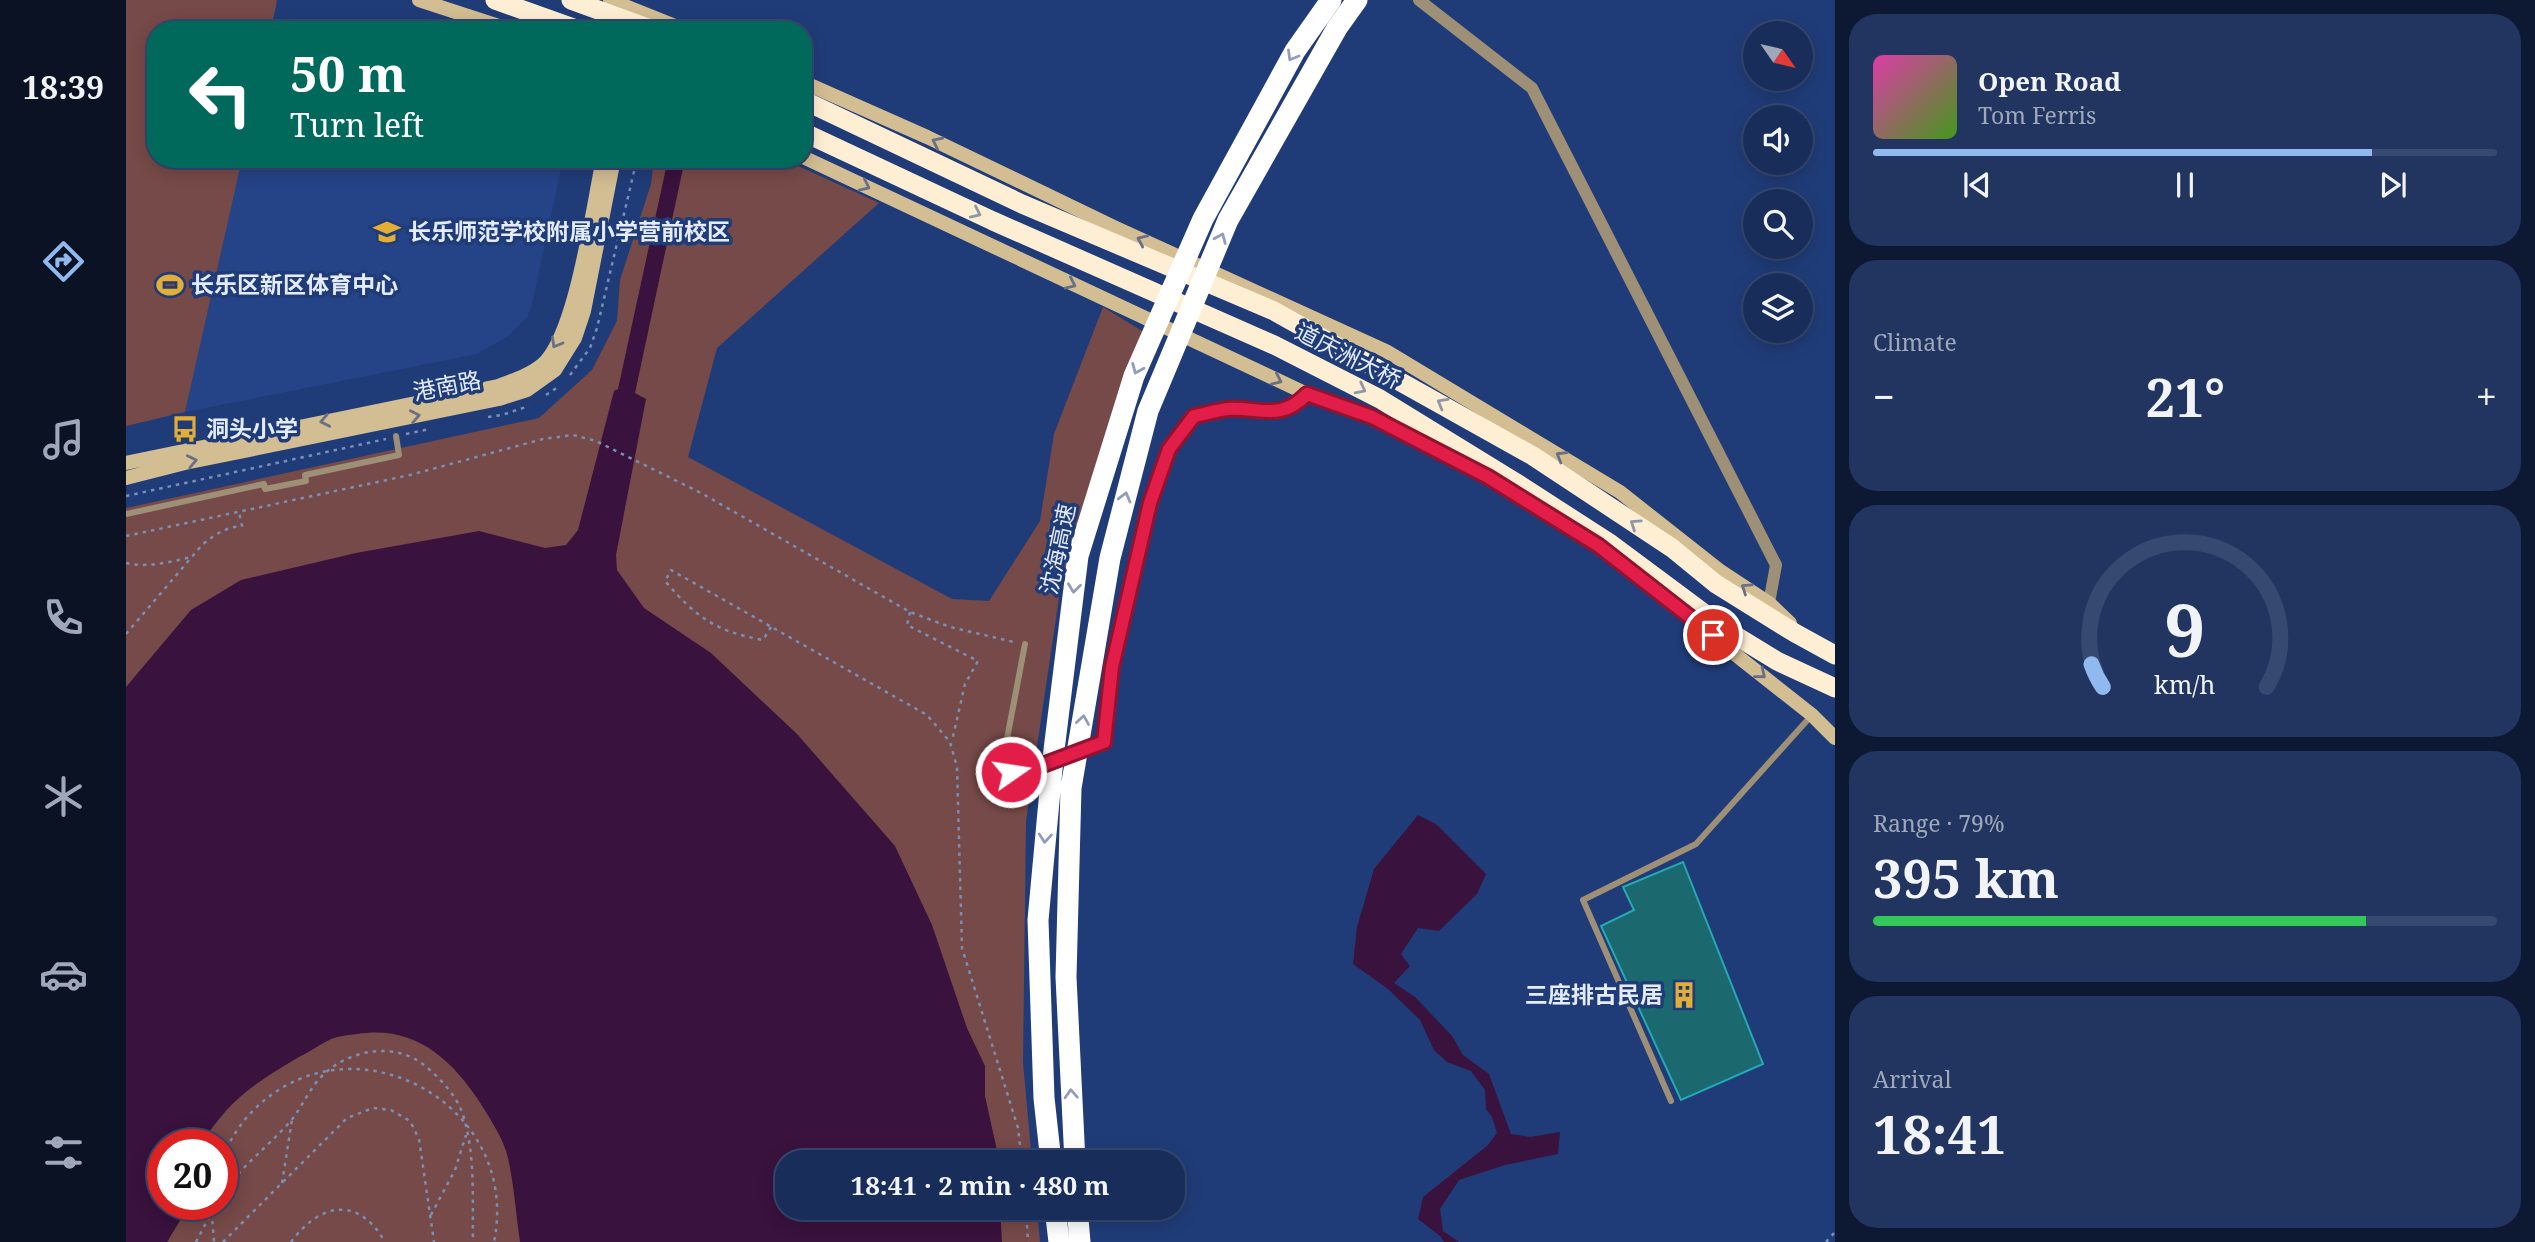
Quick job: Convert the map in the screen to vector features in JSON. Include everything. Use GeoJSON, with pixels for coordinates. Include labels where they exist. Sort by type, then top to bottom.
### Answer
{"type":"FeatureCollection","features":[{"type":"Feature","properties":{"kind":"highway"},"geometry":{"type":"LineString","coordinates":[[495,0],[554,21]]}},
{"type":"Feature","properties":{"kind":"highway"},"geometry":{"type":"LineString","coordinates":[[571,0],[647,18]]}},
{"type":"Feature","properties":{"kind":"highway","name":"沈海高速"},"geometry":{"type":"LineString","coordinates":[[1050,1150],[1044,1098],[1038,920],[1053,758],[1078,556],[1133,376],[1203,219],[1295,51],[1331,0]]}},
{"type":"Feature","properties":{"kind":"highway"},"geometry":{"type":"LineString","coordinates":[[1074,1150],[1066,977],[1071,788],[1110,558],[1148,411],[1228,220],[1337,28],[1357,0]]}},
{"type":"Feature","properties":{"kind":"highway","name":"道庆洲大桥"},"geometry":{"type":"LineString","coordinates":[[812,104],[1022,204],[1285,317],[1534,456],[1672,548],[1716,584],[1835,655]]}},
{"type":"Feature","properties":{"kind":"highway","name":"道庆洲大桥"},"geometry":{"type":"LineString","coordinates":[[812,136],[993,221],[1274,345],[1380,399],[1611,544],[1728,631],[1777,661],[1835,688]]}},
{"type":"Feature","properties":{"kind":"highway"},"geometry":{"type":"LineString","coordinates":[[1056,1220],[1059,1242]]}},
{"type":"Feature","properties":{"kind":"highway"},"geometry":{"type":"LineString","coordinates":[[1078,1220],[1080,1242]]}},
{"type":"Feature","properties":{"kind":"main road"},"geometry":{"type":"LineString","coordinates":[[419,0],[484,21]]}},
{"type":"Feature","properties":{"kind":"main road"},"geometry":{"type":"LineString","coordinates":[[610,0],[647,18]]}},
{"type":"Feature","properties":{"kind":"main road"},"geometry":{"type":"LineString","coordinates":[[812,86],[1386,351],[1620,492],[1719,570],[1769,603],[1835,664]]}},
{"type":"Feature","properties":{"kind":"main road"},"geometry":{"type":"LineString","coordinates":[[812,161],[1307,394],[1372,417],[1476,471],[1599,546],[1812,715],[1835,737]]}},
{"type":"Feature","properties":{"kind":"main road","name":"港南路"},"geometry":{"type":"LineString","coordinates":[[126,463],[498,386],[544,364],[561,337],[573,306],[601,168]]}},
{"type":"Feature","properties":{"kind":"main road","name":"港南路"},"geometry":{"type":"LineString","coordinates":[[126,478],[185,463],[499,399],[527,390],[555,370],[575,338],[584,311],[612,168]]}},
{"type":"Feature","properties":{"kind":"street"},"geometry":{"type":"LineString","coordinates":[[1419,0],[1532,88],[1776,565],[1769,603]]}},
{"type":"Feature","properties":{"kind":"lane"},"geometry":{"type":"LineString","coordinates":[[1070,755],[1104,742],[1112,667],[1129,588],[1150,503],[1169,449],[1194,416],[1228,409],[1263,412],[1284,410],[1296,405],[1307,394]]}},
{"type":"Feature","properties":{"kind":"lane"},"geometry":{"type":"LineString","coordinates":[[126,514],[264,484],[265,489],[306,481],[305,475],[399,455],[396,436]]}},
{"type":"Feature","properties":{"kind":"lane"},"geometry":{"type":"LineString","coordinates":[[1025,644],[1002,765],[1011,772],[1024,772],[1058,759]]}},
{"type":"Feature","properties":{"kind":"lane"},"geometry":{"type":"LineString","coordinates":[[1671,1101],[1583,900],[1696,844],[1812,715]]}},
{"type":"Feature","properties":{"kind":"path"},"geometry":{"type":"LineString","coordinates":[[126,536],[410,475],[543,439],[573,435],[596,441],[701,493],[910,612],[950,627],[1025,644]]}},
{"type":"Feature","properties":{"kind":"path"},"geometry":{"type":"LineString","coordinates":[[126,634],[191,557],[215,534],[242,526],[239,512]]}},
{"type":"Feature","properties":{"kind":"path"},"geometry":{"type":"LineString","coordinates":[[126,563],[137,566],[191,557]]}},
{"type":"Feature","properties":{"kind":"path"},"geometry":{"type":"LineString","coordinates":[[771,627],[763,639],[732,634],[692,610],[665,581],[671,570],[927,715],[951,744],[957,767],[962,948],[1018,1128],[1021,1150]]}},
{"type":"Feature","properties":{"kind":"path"},"geometry":{"type":"LineString","coordinates":[[910,612],[907,625],[978,661],[965,684],[951,744]]}},
{"type":"Feature","properties":{"kind":"path"},"geometry":{"type":"LineString","coordinates":[[238,1175],[292,1120],[321,1077],[336,1065],[355,1055],[379,1051],[418,1060],[434,1073],[463,1112],[474,1182],[473,1242]]}},
{"type":"Feature","properties":{"kind":"path"},"geometry":{"type":"LineString","coordinates":[[238,1129],[248,1115],[268,1098],[313,1075],[364,1069],[390,1073],[414,1082],[436,1094],[456,1111],[472,1130],[485,1153],[493,1177],[497,1203],[494,1242]]}},
{"type":"Feature","properties":{"kind":"path"},"geometry":{"type":"LineString","coordinates":[[223,1242],[347,1118],[373,1108],[391,1110],[410,1121],[419,1139],[434,1242]]}},
{"type":"Feature","properties":{"kind":"path"},"geometry":{"type":"LineString","coordinates":[[282,1183],[292,1120]]}},
{"type":"Feature","properties":{"kind":"path"},"geometry":{"type":"LineString","coordinates":[[430,1215],[455,1170],[467,1132]]}},
{"type":"Feature","properties":{"kind":"path"},"geometry":{"type":"LineString","coordinates":[[291,1242],[315,1217],[327,1210],[345,1209],[364,1217],[385,1242]]}},
{"type":"Feature","properties":{"kind":"path"},"geometry":{"type":"LineString","coordinates":[[195,1242],[205,1220]]}},
{"type":"Feature","properties":{"kind":"path"},"geometry":{"type":"LineString","coordinates":[[213,1220],[214,1242]]}},
{"type":"Feature","properties":{"kind":"path"},"geometry":{"type":"LineString","coordinates":[[1027,1220],[1028,1242]]}},
{"type":"Feature","properties":{"kind":"path"},"geometry":{"type":"LineString","coordinates":[[1826,1242],[1835,1233]]}},
{"type":"Feature","properties":{"kind":"shaded area","name":"长乐区新区体育中心"},"geometry":{"type":"Polygon","coordinates":[[[126,0],[277,0],[273,21],[147,21],[147,168],[240,168],[185,412],[126,426],[126,0]]]}},
{"type":"Feature","properties":{"kind":"shaded area","name":"长乐师范学校附属小学营前校区"},"geometry":{"type":"Polygon","coordinates":[[[240,168],[561,168],[532,304],[527,317],[508,336],[477,354],[185,412],[240,168]]]}},
{"type":"Feature","properties":{"kind":"shaded area"},"geometry":{"type":"Polygon","coordinates":[[[653,168],[803,168],[879,203],[717,348],[688,457],[952,599],[989,601],[1040,521],[1054,434],[1103,307],[1142,331],[1060,591],[1026,821],[1023,1062],[1031,1150],[954,1150],[126,700],[126,508],[539,418],[592,370],[617,321],[620,280],[651,184],[653,168]]]}},
{"type":"Feature","properties":{"kind":"shaded area"},"geometry":{"type":"Polygon","coordinates":[[[666,168],[683,168],[635,393],[646,399],[616,555],[617,570],[644,608],[711,653],[797,734],[895,846],[932,925],[967,1028],[985,1066],[985,1096],[997,1150],[775,1150],[775,1220],[1001,1220],[1002,1242],[520,1242],[506,1150],[479,1101],[456,1071],[428,1048],[396,1034],[377,1032],[331,1039],[299,1057],[244,1094],[211,1129],[147,1129],[147,1220],[180,1220],[167,1242],[126,1242],[126,687],[191,610],[241,580],[356,553],[479,531],[545,548],[566,545],[578,530],[614,391],[618,389],[666,168]]]}},
{"type":"Feature","properties":{"kind":"shaded area"},"geometry":{"type":"Polygon","coordinates":[[[1418,815],[1436,824],[1486,874],[1477,894],[1439,931],[1418,928],[1401,954],[1410,966],[1394,983],[1415,997],[1452,1036],[1463,1055],[1489,1074],[1511,1134],[1530,1137],[1560,1132],[1558,1154],[1505,1165],[1459,1180],[1440,1209],[1443,1231],[1459,1242],[1444,1242],[1418,1219],[1423,1197],[1487,1146],[1497,1133],[1492,1117],[1486,1109],[1485,1090],[1471,1071],[1447,1062],[1434,1050],[1420,1020],[1388,989],[1353,964],[1357,927],[1374,869],[1418,815]]]}},
{"type":"Feature","properties":{"kind":"shaded area"},"geometry":{"type":"Polygon","coordinates":[[[355,1023],[440,1033],[517,1132],[538,1242],[168,1242],[174,1220],[238,1220],[238,1129],[211,1129],[260,1069],[355,1023]]]}},
{"type":"Feature","properties":{"kind":"shaded area"},"geometry":{"type":"Polygon","coordinates":[[[982,1220],[1038,1220],[1040,1242],[984,1242],[982,1220]]]}},
{"type":"Feature","properties":{"kind":"building","name":"三座排古民居"},"geometry":{"type":"Polygon","coordinates":[[[1683,862],[1763,1064],[1681,1100],[1601,926],[1634,910],[1623,887],[1683,862]]]}},
{"type":"Feature","properties":{"kind":"place","name":"长乐师范学校附属小学营前校区"},"geometry":{"type":"Point","coordinates":[387,232]}},
{"type":"Feature","properties":{"kind":"place","name":"长乐区新区体育中心"},"geometry":{"type":"Point","coordinates":[170,285]}},
{"type":"Feature","properties":{"kind":"place","name":"洞头小学"},"geometry":{"type":"Point","coordinates":[185,429]}},
{"type":"Feature","properties":{"kind":"place","name":"三座排古民居"},"geometry":{"type":"Point","coordinates":[1684,995]}},
{"type":"Feature","properties":{"kind":"route"},"geometry":{"type":"LineString","coordinates":[[1011,772],[1024,772],[1104,742],[1112,667],[1129,588],[1150,503],[1169,449],[1194,416],[1228,409],[1263,412],[1284,410],[1296,405],[1307,394],[1372,417],[1488,477],[1599,546],[1713,635]]}}]}
